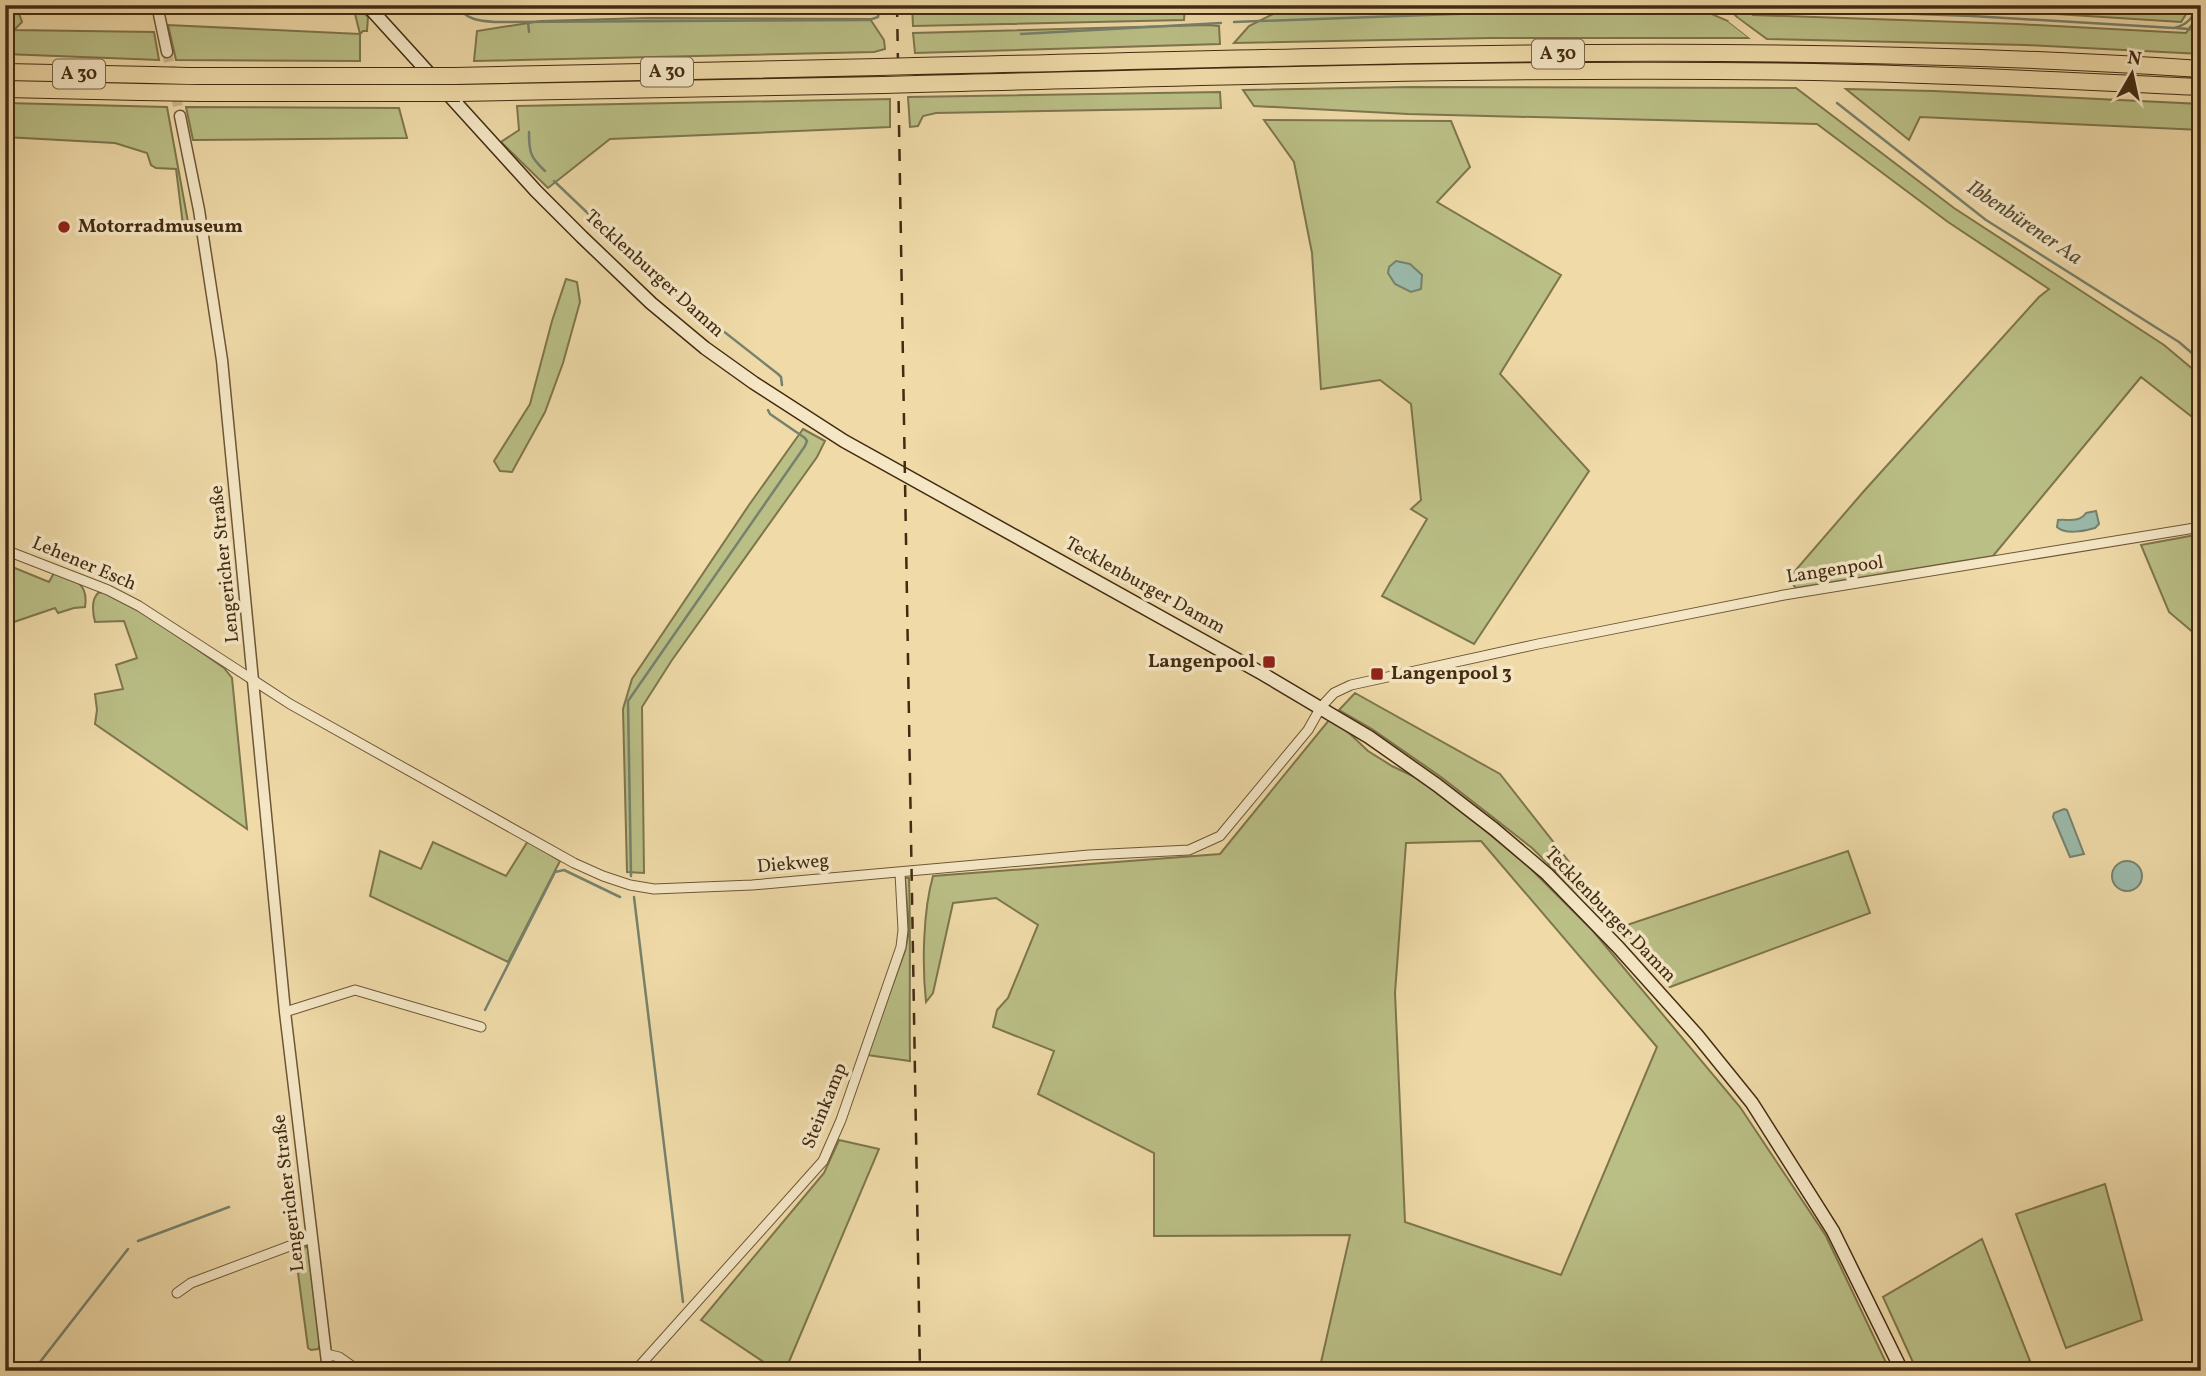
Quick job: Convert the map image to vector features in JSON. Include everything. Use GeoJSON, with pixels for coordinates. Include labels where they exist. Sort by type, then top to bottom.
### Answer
{"type":"FeatureCollection","features":[{"type":"Feature","properties":{"kind":"highway","name":"A 30"},"geometry":{"type":"LineString","coordinates":[[5,72],[189,76],[454,76],[1468,55],[1713,54],[1944,57],[2201,69]]}},
{"type":"Feature","properties":{"kind":"highway","name":"A 30"},"geometry":{"type":"LineString","coordinates":[[5,89],[201,93],[460,93],[1442,72],[1812,72],[1985,76],[2201,87]]}},
{"type":"Feature","properties":{"kind":"main road","name":"Tecklenburger Damm"},"geometry":{"type":"LineString","coordinates":[[369,6],[536,191],[582,237],[651,303],[734,369],[855,447],[1321,707],[1437,785],[1547,874],[1618,947],[1697,1035],[1752,1103],[1833,1231],[1902,1371]]}},
{"type":"Feature","properties":{"kind":"street"},"geometry":{"type":"LineString","coordinates":[[157,5],[167,52]]}},
{"type":"Feature","properties":{"kind":"street","name":"Lengericher Straße"},"geometry":{"type":"LineString","coordinates":[[180,116],[199,210],[222,360],[285,1012],[328,1371]]}},
{"type":"Feature","properties":{"kind":"street","name":"Langenpool"},"geometry":{"type":"LineString","coordinates":[[1321,707],[1334,693],[1352,685],[1551,641],[1784,596],[2201,527]]}},
{"type":"Feature","properties":{"kind":"street","name":"Lehener Esch"},"geometry":{"type":"LineString","coordinates":[[5,550],[108,590],[139,606],[254,681]]}},
{"type":"Feature","properties":{"kind":"street","name":"Diekweg"},"geometry":{"type":"LineString","coordinates":[[254,681],[302,711],[574,863],[630,885],[654,889],[900,873],[1089,855],[1188,850],[1220,836],[1308,730],[1321,707]]}},
{"type":"Feature","properties":{"kind":"street","name":"Steinkamp"},"geometry":{"type":"LineString","coordinates":[[635,1371],[823,1161],[841,1120],[901,947],[903,930],[900,873]]}},
{"type":"Feature","properties":{"kind":"street"},"geometry":{"type":"LineString","coordinates":[[285,1012],[355,990],[481,1027]]}},
{"type":"Feature","properties":{"kind":"street"},"geometry":{"type":"LineString","coordinates":[[177,1293],[191,1283],[311,1238]]}},
{"type":"Feature","properties":{"kind":"street"},"geometry":{"type":"LineString","coordinates":[[326,1354],[339,1357],[359,1371]]}},
{"type":"Feature","properties":{"kind":"green space"},"geometry":{"type":"Polygon","coordinates":[[[5,5],[16,5],[22,22],[14,30],[154,32],[159,60],[5,54],[5,5]]]}},
{"type":"Feature","properties":{"kind":"green space"},"geometry":{"type":"Polygon","coordinates":[[[349,5],[357,5],[368,17],[367,31],[360,34],[354,10],[349,5]]]}},
{"type":"Feature","properties":{"kind":"green space"},"geometry":{"type":"Polygon","coordinates":[[[912,5],[1185,5],[1184,20],[913,26],[912,5]]]}},
{"type":"Feature","properties":{"kind":"green space"},"geometry":{"type":"Polygon","coordinates":[[[1622,5],[1699,5],[1709,13],[1728,21],[1750,38],[1490,38],[1234,43],[1249,26],[1273,14],[1621,8],[1622,5]]]}},
{"type":"Feature","properties":{"kind":"green space"},"geometry":{"type":"Polygon","coordinates":[[[1725,5],[1748,10],[1753,15],[2186,33],[2201,11],[2201,54],[2026,45],[1767,39],[1725,5]]]}},
{"type":"Feature","properties":{"kind":"green space"},"geometry":{"type":"Polygon","coordinates":[[[1837,5],[2192,5],[2181,22],[1977,9],[1837,5]]]}},
{"type":"Feature","properties":{"kind":"green space"},"geometry":{"type":"Polygon","coordinates":[[[647,18],[870,19],[884,40],[885,49],[874,52],[474,61],[477,31],[541,21],[647,18]]]}},
{"type":"Feature","properties":{"kind":"green space"},"geometry":{"type":"Polygon","coordinates":[[[168,25],[360,34],[360,61],[176,60],[168,25]]]}},
{"type":"Feature","properties":{"kind":"green space"},"geometry":{"type":"Polygon","coordinates":[[[1219,26],[1220,44],[915,53],[913,33],[1219,26]]]}},
{"type":"Feature","properties":{"kind":"green space"},"geometry":{"type":"Polygon","coordinates":[[[1409,87],[1796,88],[1954,208],[2164,345],[2201,376],[2201,424],[2141,377],[1993,556],[1796,588],[1788,579],[1864,491],[2049,289],[1948,222],[1817,124],[1408,114],[1254,106],[1243,90],[1409,87]]]}},
{"type":"Feature","properties":{"kind":"green space"},"geometry":{"type":"Polygon","coordinates":[[[1846,89],[2201,104],[2201,130],[1920,117],[1909,140],[1846,89]]]}},
{"type":"Feature","properties":{"kind":"green space"},"geometry":{"type":"Polygon","coordinates":[[[1220,92],[1221,108],[936,113],[923,116],[918,126],[910,127],[908,97],[1220,92]]]}},
{"type":"Feature","properties":{"kind":"green space"},"geometry":{"type":"Polygon","coordinates":[[[890,99],[890,127],[610,139],[548,188],[501,142],[519,130],[517,106],[890,99]]]}},
{"type":"Feature","properties":{"kind":"green space"},"geometry":{"type":"Polygon","coordinates":[[[5,103],[167,107],[188,222],[183,225],[176,169],[156,168],[151,165],[147,153],[115,143],[5,137],[5,103]]]}},
{"type":"Feature","properties":{"kind":"green space"},"geometry":{"type":"Polygon","coordinates":[[[186,107],[399,108],[407,138],[193,140],[186,107]]]}},
{"type":"Feature","properties":{"kind":"green space"},"geometry":{"type":"Polygon","coordinates":[[[1264,120],[1451,121],[1470,167],[1437,202],[1561,275],[1500,374],[1589,471],[1474,644],[1382,596],[1427,519],[1411,509],[1421,500],[1411,404],[1380,380],[1321,389],[1312,253],[1294,162],[1264,120]]]}},
{"type":"Feature","properties":{"kind":"green space"},"geometry":{"type":"Polygon","coordinates":[[[566,279],[577,282],[580,302],[563,363],[545,412],[512,472],[500,471],[494,461],[530,404],[566,279]]]}},
{"type":"Feature","properties":{"kind":"green space"},"geometry":{"type":"Polygon","coordinates":[[[803,429],[825,441],[817,457],[672,660],[642,707],[644,873],[627,872],[623,709],[632,679],[803,429]]]}},
{"type":"Feature","properties":{"kind":"green space"},"geometry":{"type":"Polygon","coordinates":[[[2201,534],[2201,639],[2169,612],[2141,545],[2201,534]]]}},
{"type":"Feature","properties":{"kind":"green space"},"geometry":{"type":"Polygon","coordinates":[[[5,564],[49,582],[54,573],[73,580],[85,592],[85,607],[58,613],[55,608],[5,625],[5,564]]]}},
{"type":"Feature","properties":{"kind":"green space"},"geometry":{"type":"Polygon","coordinates":[[[103,592],[149,616],[224,668],[232,678],[247,829],[95,724],[95,694],[123,689],[116,665],[137,658],[124,621],[95,622],[94,599],[98,593],[103,592]]]}},
{"type":"Feature","properties":{"kind":"green space"},"geometry":{"type":"Polygon","coordinates":[[[1355,693],[1500,774],[1603,905],[1600,914],[1532,848],[1490,815],[1372,729],[1339,710],[1355,693]]]}},
{"type":"Feature","properties":{"kind":"green space"},"geometry":{"type":"Polygon","coordinates":[[[1329,720],[1348,732],[1368,751],[1423,781],[1526,864],[1593,931],[1740,1107],[1826,1236],[1890,1371],[1319,1371],[1350,1235],[1154,1236],[1154,1153],[1038,1094],[1054,1051],[993,1027],[997,1010],[1008,998],[1038,925],[996,898],[953,903],[933,993],[926,1002],[924,938],[933,876],[1220,854],[1329,720]],[[1481,841],[1406,843],[1395,993],[1405,1222],[1561,1275],[1657,1047],[1481,841]]]}},
{"type":"Feature","properties":{"kind":"green space"},"geometry":{"type":"Polygon","coordinates":[[[528,841],[560,861],[508,962],[370,896],[380,851],[421,869],[433,842],[506,876],[528,841]]]}},
{"type":"Feature","properties":{"kind":"green space"},"geometry":{"type":"Polygon","coordinates":[[[1848,851],[1870,913],[1670,987],[1621,927],[1848,851]]]}},
{"type":"Feature","properties":{"kind":"green space"},"geometry":{"type":"Polygon","coordinates":[[[905,878],[909,878],[910,1061],[867,1055],[905,951],[909,931],[905,878]]]}},
{"type":"Feature","properties":{"kind":"green space"},"geometry":{"type":"Polygon","coordinates":[[[839,1140],[879,1149],[788,1364],[798,1371],[777,1371],[701,1320],[824,1173],[839,1140]]]}},
{"type":"Feature","properties":{"kind":"green space"},"geometry":{"type":"Polygon","coordinates":[[[2105,1184],[2142,1320],[2066,1348],[2016,1214],[2105,1184]]]}},
{"type":"Feature","properties":{"kind":"green space"},"geometry":{"type":"Polygon","coordinates":[[[1982,1239],[2030,1361],[2005,1371],[1917,1371],[1883,1297],[1982,1239]]]}},
{"type":"Feature","properties":{"kind":"green space"},"geometry":{"type":"Polygon","coordinates":[[[305,1246],[308,1248],[320,1345],[318,1349],[311,1350],[308,1348],[298,1273],[305,1246]]]}},
{"type":"Feature","properties":{"kind":"shaded area"},"geometry":{"type":"Polygon","coordinates":[[[1396,261],[1410,264],[1422,275],[1421,289],[1411,292],[1395,284],[1388,273],[1389,267],[1396,261]]]}},
{"type":"Feature","properties":{"kind":"shaded area"},"geometry":{"type":"Polygon","coordinates":[[[2096,511],[2099,524],[2095,528],[2070,532],[2057,527],[2058,520],[2077,519],[2096,511]]]}},
{"type":"Feature","properties":{"kind":"shaded area"},"geometry":{"type":"Polygon","coordinates":[[[2067,810],[2084,854],[2070,857],[2053,817],[2054,813],[2067,810]]]}},
{"type":"Feature","properties":{"kind":"shaded area"},"geometry":{"type":"Polygon","coordinates":[[[2127,861],[2133,862],[2141,870],[2141,882],[2133,890],[2127,891],[2121,890],[2113,882],[2112,876],[2113,870],[2121,862],[2127,861]]]}},
{"type":"Feature","properties":{"kind":"pier"},"geometry":{"type":"Polygon","coordinates":[[[1737,18],[1842,100],[1834,104],[1728,21],[1737,18]]]}},
{"type":"Feature","properties":{"kind":"waterway"},"geometry":{"type":"LineString","coordinates":[[457,5],[469,17],[495,22],[869,20],[878,17],[880,5]]}},
{"type":"Feature","properties":{"kind":"waterway"},"geometry":{"type":"LineString","coordinates":[[1234,22],[1510,12],[1693,13],[1700,11],[1705,5]]}},
{"type":"Feature","properties":{"kind":"waterway"},"geometry":{"type":"LineString","coordinates":[[1736,5],[1749,8],[1972,16],[2174,28],[2189,21],[2196,5]]}},
{"type":"Feature","properties":{"kind":"waterway"},"geometry":{"type":"LineString","coordinates":[[528,22],[529,32]]}},
{"type":"Feature","properties":{"kind":"waterway"},"geometry":{"type":"LineString","coordinates":[[1021,34],[1221,23]]}},
{"type":"Feature","properties":{"kind":"waterway"},"geometry":{"type":"LineString","coordinates":[[2176,28],[2201,30]]}},
{"type":"Feature","properties":{"kind":"waterway","name":"Ibbenbürener Aa"},"geometry":{"type":"LineString","coordinates":[[1837,103],[1986,220],[2179,342],[2201,361]]}},
{"type":"Feature","properties":{"kind":"waterway"},"geometry":{"type":"LineString","coordinates":[[529,132],[531,154],[545,171]]}},
{"type":"Feature","properties":{"kind":"waterway"},"geometry":{"type":"LineString","coordinates":[[554,181],[658,280],[778,374],[782,385]]}},
{"type":"Feature","properties":{"kind":"waterway"},"geometry":{"type":"LineString","coordinates":[[631,876],[628,701],[805,446],[805,438],[768,410]]}},
{"type":"Feature","properties":{"kind":"waterway"},"geometry":{"type":"LineString","coordinates":[[485,1010],[555,872],[564,870],[620,897]]}},
{"type":"Feature","properties":{"kind":"waterway"},"geometry":{"type":"LineString","coordinates":[[634,897],[683,1302]]}},
{"type":"Feature","properties":{"kind":"waterway"},"geometry":{"type":"LineString","coordinates":[[138,1241],[229,1207]]}},
{"type":"Feature","properties":{"kind":"waterway"},"geometry":{"type":"LineString","coordinates":[[33,1371],[128,1249]]}},
{"type":"Feature","properties":{"kind":"tunnel"},"geometry":{"type":"LineString","coordinates":[[167,52],[180,116]]}},
{"type":"Feature","properties":{"kind":"railway"},"geometry":{"type":"LineString","coordinates":[[897,5],[920,1371]]}},
{"type":"Feature","properties":{"kind":"place","name":"Motorradmuseum"},"geometry":{"type":"Point","coordinates":[64,227]}},
{"type":"Feature","properties":{"kind":"place","name":"Langenpool"},"geometry":{"type":"Point","coordinates":[1269,662]}},
{"type":"Feature","properties":{"kind":"place","name":"Langenpool 3"},"geometry":{"type":"Point","coordinates":[1377,674]}}]}
